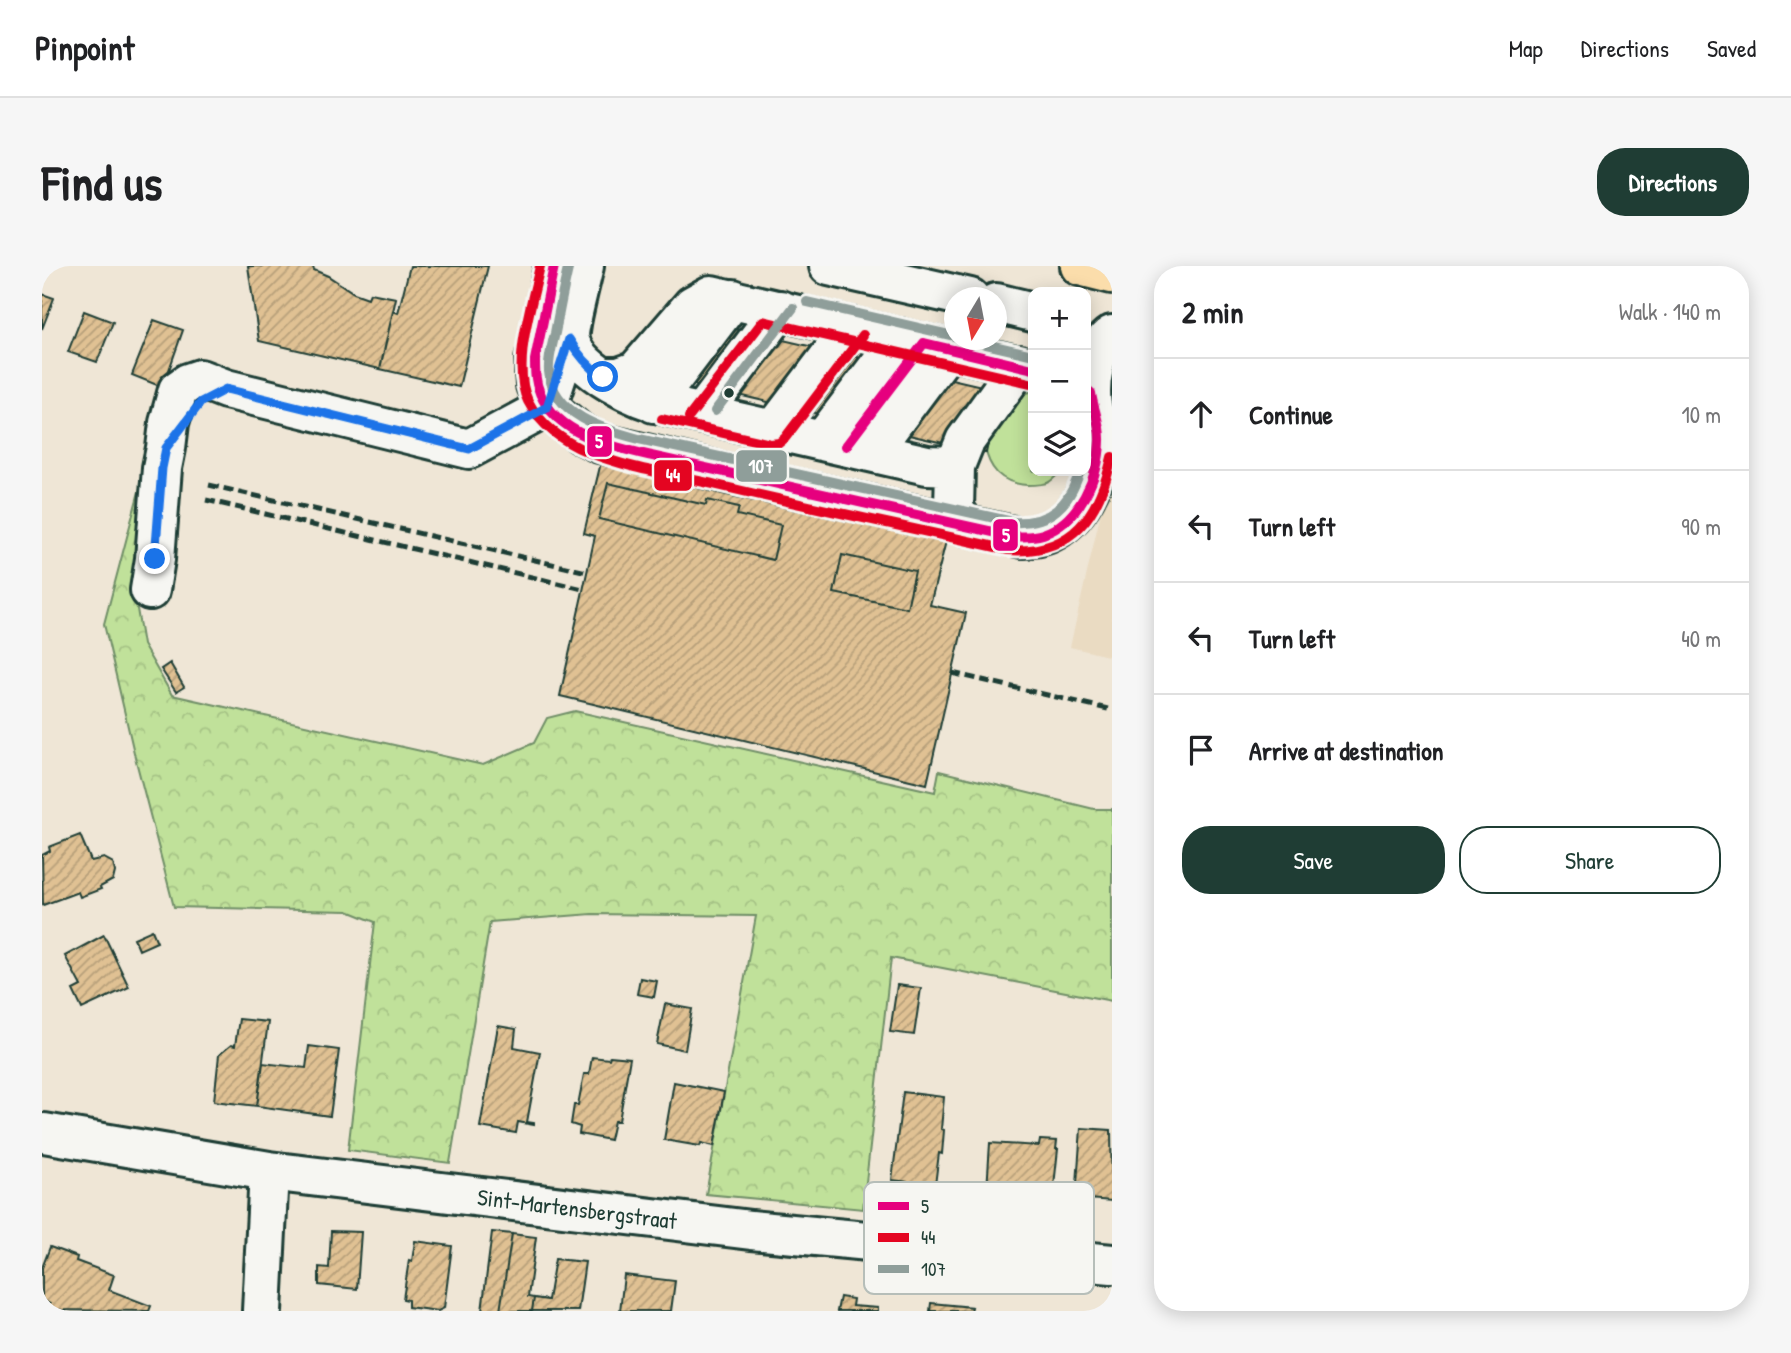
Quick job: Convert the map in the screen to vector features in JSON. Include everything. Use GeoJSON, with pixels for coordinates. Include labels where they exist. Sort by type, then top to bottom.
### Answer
{"type":"FeatureCollection","features":[{"type":"Feature","properties":{"kind":"main road"},"geometry":{"type":"LineString","coordinates":[[1080,266],[1112,274]]}},
{"type":"Feature","properties":{"kind":"street"},"geometry":{"type":"LineString","coordinates":[[554,266],[534,373],[547,407],[580,433],[600,443],[1023,538],[1055,530],[1079,507],[1087,491],[1098,458],[1100,436],[1091,401]]}},
{"type":"Feature","properties":{"kind":"street"},"geometry":{"type":"LineString","coordinates":[[150,590],[162,468],[178,390],[201,379],[226,389],[469,449],[547,407],[569,339],[584,266]]}},
{"type":"Feature","properties":{"kind":"street"},"geometry":{"type":"LineString","coordinates":[[830,266],[944,292]]}},
{"type":"Feature","properties":{"kind":"street"},"geometry":{"type":"LineString","coordinates":[[569,339],[584,362],[603,377],[629,393],[799,435],[965,441],[888,335],[711,295],[693,305],[636,371],[619,377],[603,377]]}},
{"type":"Feature","properties":{"kind":"street"},"geometry":{"type":"LineString","coordinates":[[1007,306],[1028,311]]}},
{"type":"Feature","properties":{"kind":"street"},"geometry":{"type":"LineString","coordinates":[[1091,324],[1112,329]]}},
{"type":"Feature","properties":{"kind":"street"},"geometry":{"type":"LineString","coordinates":[[799,435],[888,335]]}},
{"type":"Feature","properties":{"kind":"street"},"geometry":{"type":"LineString","coordinates":[[799,435],[888,335]]}},
{"type":"Feature","properties":{"kind":"street"},"geometry":{"type":"LineString","coordinates":[[799,435],[888,335]]}},
{"type":"Feature","properties":{"kind":"street"},"geometry":{"type":"LineString","coordinates":[[1091,379],[1099,348],[1112,335]]}},
{"type":"Feature","properties":{"kind":"street"},"geometry":{"type":"LineString","coordinates":[[799,435],[954,510],[966,526]]}},
{"type":"Feature","properties":{"kind":"street","name":"Sint-Martensbergstraat"},"geometry":{"type":"LineString","coordinates":[[43,1130],[269,1171],[751,1230],[864,1241]]}},
{"type":"Feature","properties":{"kind":"street"},"geometry":{"type":"LineString","coordinates":[[262,1311],[269,1171]]}},
{"type":"Feature","properties":{"kind":"street","name":"Sint-Martensbergstraat"},"geometry":{"type":"LineString","coordinates":[[1094,1262],[1112,1264]]}},
{"type":"Feature","properties":{"kind":"shaded area"},"geometry":{"type":"Polygon","coordinates":[[[1112,464],[1112,657],[1070,647],[1112,464]]]}},
{"type":"Feature","properties":{"kind":"green space"},"geometry":{"type":"Polygon","coordinates":[[[1028,393],[1028,476],[1056,476],[1047,483],[1027,485],[1010,481],[997,473],[989,461],[984,444],[1018,396],[1028,393]]]}},
{"type":"Feature","properties":{"kind":"green space"},"geometry":{"type":"Polygon","coordinates":[[[147,461],[136,603],[143,645],[172,695],[483,765],[534,743],[547,718],[575,711],[935,792],[939,771],[1094,809],[1112,809],[1112,1001],[891,958],[863,1209],[706,1194],[756,916],[592,914],[490,922],[450,1163],[348,1150],[375,922],[348,911],[174,907],[104,624],[147,461]]]}},
{"type":"Feature","properties":{"kind":"building"},"geometry":{"type":"Polygon","coordinates":[[[248,266],[313,266],[314,270],[354,293],[368,298],[370,293],[396,298],[380,369],[259,341],[248,266]]]}},
{"type":"Feature","properties":{"kind":"building"},"geometry":{"type":"Polygon","coordinates":[[[410,266],[488,266],[459,387],[380,369],[393,311],[398,313],[410,266]]]}},
{"type":"Feature","properties":{"kind":"building"},"geometry":{"type":"Polygon","coordinates":[[[42,294],[54,298],[42,329],[42,294]]]}},
{"type":"Feature","properties":{"kind":"building"},"geometry":{"type":"Polygon","coordinates":[[[84,311],[113,322],[97,362],[68,352],[84,311]]]}},
{"type":"Feature","properties":{"kind":"building"},"geometry":{"type":"Polygon","coordinates":[[[667,313],[999,390],[986,453],[653,375],[667,313]]]}},
{"type":"Feature","properties":{"kind":"building"},"geometry":{"type":"Polygon","coordinates":[[[154,320],[183,330],[163,387],[132,375],[154,320]]]}},
{"type":"Feature","properties":{"kind":"building"},"geometry":{"type":"Polygon","coordinates":[[[603,454],[948,533],[930,605],[966,613],[927,784],[560,696],[595,536],[584,533],[603,454]]]}},
{"type":"Feature","properties":{"kind":"building"},"geometry":{"type":"Polygon","coordinates":[[[608,483],[706,505],[707,500],[739,507],[737,515],[781,525],[773,560],[599,519],[608,483]]]}},
{"type":"Feature","properties":{"kind":"building"},"geometry":{"type":"Polygon","coordinates":[[[842,555],[915,571],[907,608],[834,593],[842,555]]]}},
{"type":"Feature","properties":{"kind":"building"},"geometry":{"type":"Polygon","coordinates":[[[170,663],[184,687],[176,692],[161,669],[170,663]]]}},
{"type":"Feature","properties":{"kind":"building"},"geometry":{"type":"Polygon","coordinates":[[[80,835],[91,861],[104,858],[113,863],[113,880],[100,887],[101,889],[80,897],[78,892],[43,905],[42,855],[50,851],[49,847],[80,835]]]}},
{"type":"Feature","properties":{"kind":"building"},"geometry":{"type":"Polygon","coordinates":[[[152,930],[157,942],[139,950],[134,938],[152,930]]]}},
{"type":"Feature","properties":{"kind":"building"},"geometry":{"type":"Polygon","coordinates":[[[104,935],[129,987],[82,1009],[73,990],[81,986],[65,956],[104,935]]]}},
{"type":"Feature","properties":{"kind":"building"},"geometry":{"type":"Polygon","coordinates":[[[640,978],[657,981],[654,997],[637,994],[640,978]]]}},
{"type":"Feature","properties":{"kind":"building"},"geometry":{"type":"Polygon","coordinates":[[[897,985],[921,988],[914,1035],[890,1032],[897,985]]]}},
{"type":"Feature","properties":{"kind":"building"},"geometry":{"type":"Polygon","coordinates":[[[665,1004],[692,1009],[685,1050],[657,1044],[665,1004]]]}},
{"type":"Feature","properties":{"kind":"building"},"geometry":{"type":"Polygon","coordinates":[[[239,1019],[268,1022],[257,1106],[214,1101],[219,1055],[231,1045],[235,1046],[239,1019]]]}},
{"type":"Feature","properties":{"kind":"building"},"geometry":{"type":"Polygon","coordinates":[[[498,1026],[516,1029],[514,1047],[540,1052],[527,1122],[534,1125],[518,1122],[516,1133],[480,1127],[498,1026]]]}},
{"type":"Feature","properties":{"kind":"building"},"geometry":{"type":"Polygon","coordinates":[[[309,1046],[339,1050],[330,1116],[257,1106],[263,1063],[306,1068],[309,1046]]]}},
{"type":"Feature","properties":{"kind":"building"},"geometry":{"type":"Polygon","coordinates":[[[610,1056],[630,1058],[619,1121],[614,1121],[610,1140],[579,1134],[580,1127],[571,1124],[574,1105],[578,1105],[584,1074],[589,1074],[592,1057],[609,1059],[610,1056]]]}},
{"type":"Feature","properties":{"kind":"building"},"geometry":{"type":"Polygon","coordinates":[[[674,1082],[724,1092],[714,1146],[664,1140],[674,1082]]]}},
{"type":"Feature","properties":{"kind":"building"},"geometry":{"type":"Polygon","coordinates":[[[903,1092],[944,1097],[942,1154],[939,1153],[935,1182],[892,1180],[903,1092]]]}},
{"type":"Feature","properties":{"kind":"building"},"geometry":{"type":"Polygon","coordinates":[[[1081,1128],[1111,1130],[1112,1201],[1094,1200],[1094,1182],[1077,1182],[1081,1128]]]}},
{"type":"Feature","properties":{"kind":"building"},"geometry":{"type":"Polygon","coordinates":[[[1040,1140],[1057,1141],[1054,1182],[988,1182],[990,1143],[1039,1146],[1040,1140]]]}},
{"type":"Feature","properties":{"kind":"building"},"geometry":{"type":"Polygon","coordinates":[[[331,1231],[361,1232],[357,1289],[319,1285],[319,1267],[329,1268],[331,1231]]]}},
{"type":"Feature","properties":{"kind":"building"},"geometry":{"type":"Polygon","coordinates":[[[492,1232],[512,1234],[500,1311],[482,1311],[492,1232]]]}},
{"type":"Feature","properties":{"kind":"building"},"geometry":{"type":"Polygon","coordinates":[[[512,1234],[536,1237],[528,1297],[534,1298],[532,1311],[500,1311],[512,1234]]]}},
{"type":"Feature","properties":{"kind":"building"},"geometry":{"type":"Polygon","coordinates":[[[415,1241],[452,1246],[444,1308],[438,1311],[408,1307],[408,1300],[403,1299],[415,1241]]]}},
{"type":"Feature","properties":{"kind":"building"},"geometry":{"type":"Polygon","coordinates":[[[50,1247],[77,1257],[76,1261],[114,1275],[109,1290],[151,1306],[149,1311],[48,1310],[50,1304],[42,1300],[42,1268],[50,1247]]]}},
{"type":"Feature","properties":{"kind":"building"},"geometry":{"type":"Polygon","coordinates":[[[555,1259],[585,1262],[578,1311],[532,1311],[534,1298],[548,1300],[555,1259]]]}},
{"type":"Feature","properties":{"kind":"building"},"geometry":{"type":"Polygon","coordinates":[[[624,1275],[675,1281],[671,1311],[620,1311],[624,1275]]]}},
{"type":"Feature","properties":{"kind":"building"},"geometry":{"type":"Polygon","coordinates":[[[840,1297],[853,1299],[852,1306],[878,1308],[878,1311],[837,1311],[840,1297]]]}},
{"type":"Feature","properties":{"kind":"building"},"geometry":{"type":"Polygon","coordinates":[[[931,1303],[972,1307],[971,1311],[930,1311],[931,1303]]]}},
{"type":"Feature","properties":{"kind":"railway"},"geometry":{"type":"LineString","coordinates":[[209,485],[587,572]]}},
{"type":"Feature","properties":{"kind":"railway"},"geometry":{"type":"LineString","coordinates":[[206,500],[583,589]]}},
{"type":"Feature","properties":{"kind":"railway"},"geometry":{"type":"LineString","coordinates":[[952,673],[1112,710]]}},
{"type":"Feature","properties":{"kind":"transit line","name":"44"},"geometry":{"type":"LineString","coordinates":[[540,266],[522,353],[523,387],[533,410],[554,432],[579,448],[604,458],[1008,550],[1031,550],[1050,546],[1080,527],[1099,497],[1112,457]]}},
{"type":"Feature","properties":{"kind":"transit line","name":"5"},"geometry":{"type":"LineString","coordinates":[[554,266],[535,360],[536,381],[540,393],[548,407],[573,429],[604,443],[652,456],[1011,536],[1035,536],[1056,528],[1067,519],[1077,509],[1091,483],[1099,455],[1100,435],[1091,393]]}},
{"type":"Feature","properties":{"kind":"transit line","name":"107"},"geometry":{"type":"LineString","coordinates":[[568,269],[549,371],[552,386],[560,399],[582,418],[596,425],[639,439],[1013,522],[1038,520],[1057,510],[1070,494],[1078,476]]}},
{"type":"Feature","properties":{"kind":"transit line","name":"107"},"geometry":{"type":"LineString","coordinates":[[807,302],[944,334]]}},
{"type":"Feature","properties":{"kind":"transit line","name":"107"},"geometry":{"type":"LineString","coordinates":[[715,411],[793,308]]}},
{"type":"Feature","properties":{"kind":"transit line","name":"44"},"geometry":{"type":"LineString","coordinates":[[689,417],[763,321],[1028,383]]}},
{"type":"Feature","properties":{"kind":"transit line","name":"44"},"geometry":{"type":"LineString","coordinates":[[662,419],[771,444],[779,443],[863,335]]}},
{"type":"Feature","properties":{"kind":"transit line","name":"5"},"geometry":{"type":"LineString","coordinates":[[924,343],[1028,368]]}},
{"type":"Feature","properties":{"kind":"transit line","name":"5"},"geometry":{"type":"LineString","coordinates":[[846,446],[924,343]]}},
{"type":"Feature","properties":{"kind":"transit line","name":"107"},"geometry":{"type":"LineString","coordinates":[[1007,349],[1028,354]]}},
{"type":"Feature","properties":{"kind":"route"},"geometry":{"type":"LineString","coordinates":[[155,559],[166,448],[201,402],[226,389],[469,449],[547,407],[569,339],[584,362],[603,377]]}}]}
